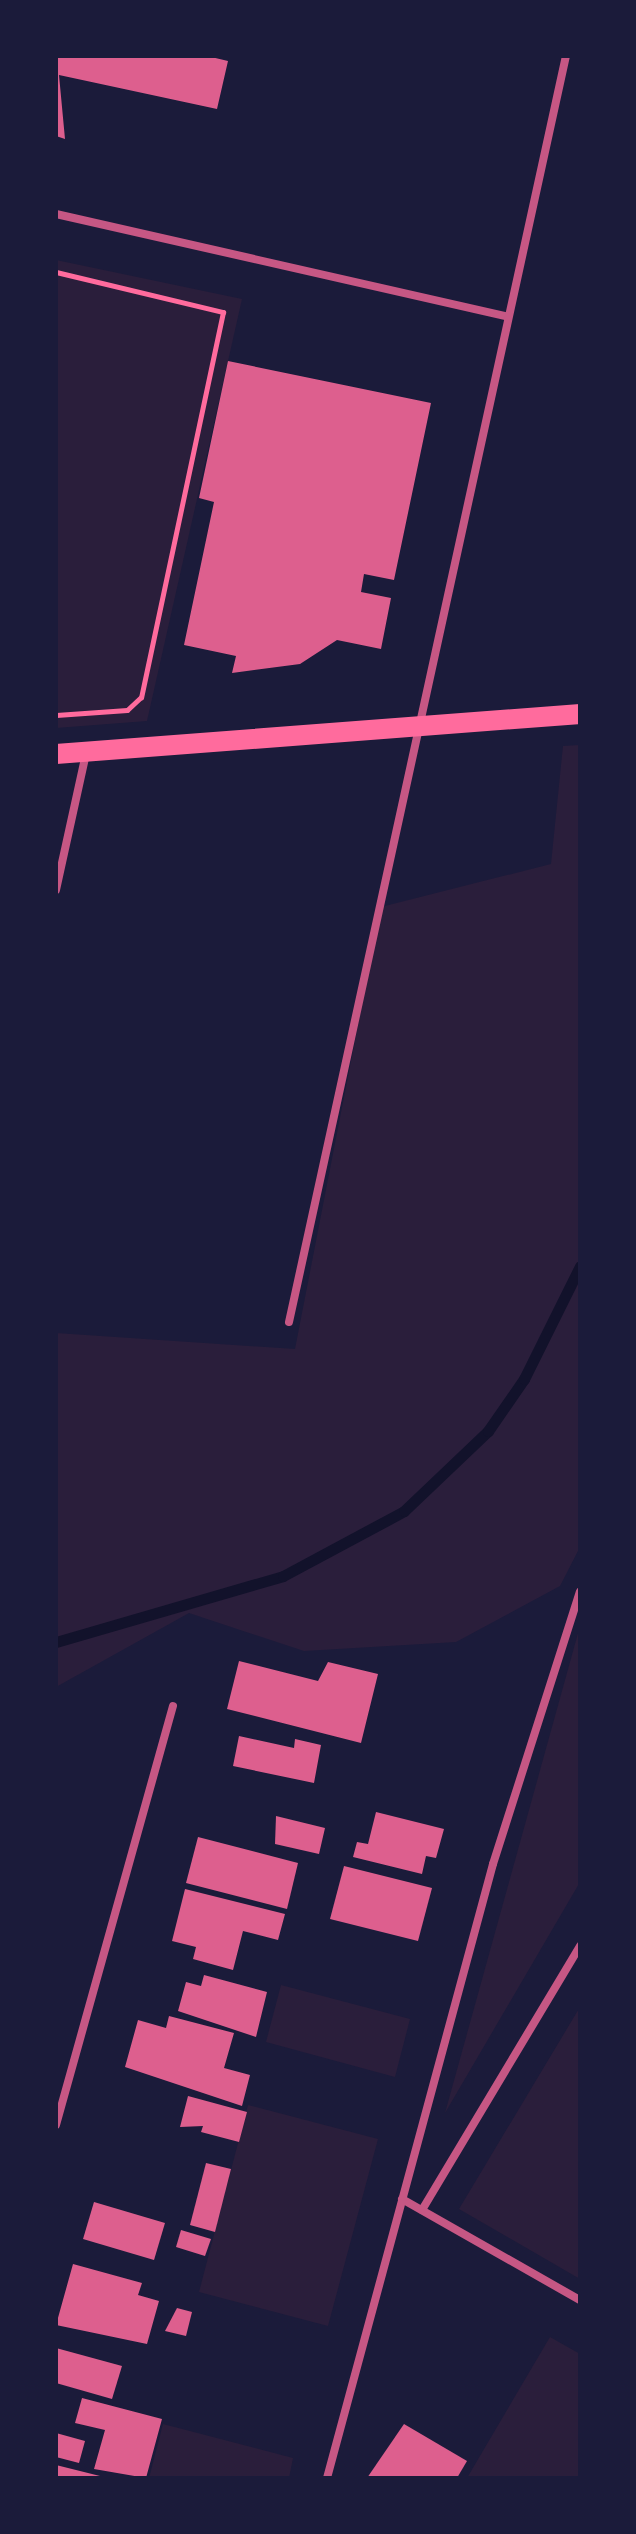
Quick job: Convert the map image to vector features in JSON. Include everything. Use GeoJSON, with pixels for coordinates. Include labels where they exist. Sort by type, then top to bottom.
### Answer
{"type":"FeatureCollection","features":[{"type":"Feature","properties":{"kind":"main road"},"geometry":{"type":"LineString","coordinates":[[56,754],[415,724],[580,714]]}},
{"type":"Feature","properties":{"kind":"street"},"geometry":{"type":"LineString","coordinates":[[289,1322],[415,724],[566,56]]}},
{"type":"Feature","properties":{"kind":"street"},"geometry":{"type":"LineString","coordinates":[[56,214],[506,316]]}},
{"type":"Feature","properties":{"kind":"street"},"geometry":{"type":"LineString","coordinates":[[56,890],[87,752]]}},
{"type":"Feature","properties":{"kind":"street"},"geometry":{"type":"LineString","coordinates":[[327,2478],[493,1864],[580,1592]]}},
{"type":"Feature","properties":{"kind":"street"},"geometry":{"type":"LineString","coordinates":[[56,2125],[173,1706]]}},
{"type":"Feature","properties":{"kind":"street"},"geometry":{"type":"LineString","coordinates":[[422,2210],[580,1946]]}},
{"type":"Feature","properties":{"kind":"street"},"geometry":{"type":"LineString","coordinates":[[402,2199],[580,2300]]}},
{"type":"Feature","properties":{"kind":"path"},"geometry":{"type":"LineString","coordinates":[[56,272],[223,312],[141,697],[127,710],[56,715]]}},
{"type":"Feature","properties":{"kind":"shaded area"},"geometry":{"type":"Polygon","coordinates":[[[56,260],[242,299],[147,721],[56,728],[56,260]]]}},
{"type":"Feature","properties":{"kind":"shaded area"},"geometry":{"type":"Polygon","coordinates":[[[580,745],[580,1547],[560,1586],[456,1642],[304,1651],[189,1613],[56,1687],[56,1333],[295,1349],[381,907],[551,864],[563,746],[580,745]]]}},
{"type":"Feature","properties":{"kind":"shaded area"},"geometry":{"type":"Polygon","coordinates":[[[580,1626],[580,1882],[445,2113],[580,1626]]]}},
{"type":"Feature","properties":{"kind":"shaded area"},"geometry":{"type":"Polygon","coordinates":[[[281,1985],[410,2019],[395,2077],[266,2042],[281,1985]]]}},
{"type":"Feature","properties":{"kind":"shaded area"},"geometry":{"type":"Polygon","coordinates":[[[580,2007],[580,2279],[459,2209],[580,2007]]]}},
{"type":"Feature","properties":{"kind":"shaded area"},"geometry":{"type":"Polygon","coordinates":[[[248,2105],[378,2139],[328,2326],[199,2292],[248,2105]]]}},
{"type":"Feature","properties":{"kind":"shaded area"},"geometry":{"type":"Polygon","coordinates":[[[550,2337],[580,2354],[580,2478],[467,2478],[550,2337]]]}},
{"type":"Feature","properties":{"kind":"shaded area"},"geometry":{"type":"Polygon","coordinates":[[[163,2424],[293,2458],[289,2478],[149,2478],[163,2424]]]}},
{"type":"Feature","properties":{"kind":"building"},"geometry":{"type":"Polygon","coordinates":[[[56,56],[207,56],[228,61],[217,109],[59,75],[65,139],[56,136],[56,56]]]}},
{"type":"Feature","properties":{"kind":"building"},"geometry":{"type":"Polygon","coordinates":[[[228,361],[431,403],[394,580],[364,574],[361,592],[391,598],[381,649],[337,640],[300,664],[232,673],[236,656],[184,645],[214,502],[199,498],[228,361]]]}},
{"type":"Feature","properties":{"kind":"building"},"geometry":{"type":"Polygon","coordinates":[[[239,1661],[318,1681],[328,1662],[378,1674],[361,1743],[227,1709],[239,1661]]]}},
{"type":"Feature","properties":{"kind":"building"},"geometry":{"type":"Polygon","coordinates":[[[239,1736],[294,1748],[295,1739],[321,1745],[314,1783],[233,1766],[239,1736]]]}},
{"type":"Feature","properties":{"kind":"building"},"geometry":{"type":"Polygon","coordinates":[[[376,1812],[444,1829],[436,1858],[426,1856],[422,1874],[353,1857],[357,1842],[368,1844],[376,1812]]]}},
{"type":"Feature","properties":{"kind":"building"},"geometry":{"type":"Polygon","coordinates":[[[276,1816],[325,1828],[319,1854],[275,1844],[276,1816]]]}},
{"type":"Feature","properties":{"kind":"building"},"geometry":{"type":"Polygon","coordinates":[[[198,1837],[298,1863],[287,1909],[186,1883],[198,1837]]]}},
{"type":"Feature","properties":{"kind":"building"},"geometry":{"type":"Polygon","coordinates":[[[344,1866],[432,1888],[418,1941],[330,1919],[344,1866]]]}},
{"type":"Feature","properties":{"kind":"building"},"geometry":{"type":"Polygon","coordinates":[[[185,1889],[285,1914],[278,1940],[243,1931],[233,1970],[193,1959],[196,1947],[172,1941],[185,1889]]]}},
{"type":"Feature","properties":{"kind":"building"},"geometry":{"type":"Polygon","coordinates":[[[204,1975],[267,1992],[256,2037],[178,2011],[186,1982],[201,1986],[204,1975]]]}},
{"type":"Feature","properties":{"kind":"building"},"geometry":{"type":"Polygon","coordinates":[[[169,2016],[234,2033],[224,2068],[250,2075],[242,2106],[125,2067],[138,2020],[166,2028],[169,2016]]]}},
{"type":"Feature","properties":{"kind":"building"},"geometry":{"type":"Polygon","coordinates":[[[188,2096],[247,2112],[239,2142],[201,2132],[203,2126],[180,2127],[188,2096]]]}},
{"type":"Feature","properties":{"kind":"building"},"geometry":{"type":"Polygon","coordinates":[[[206,2163],[231,2169],[215,2232],[190,2225],[206,2163]]]}},
{"type":"Feature","properties":{"kind":"building"},"geometry":{"type":"Polygon","coordinates":[[[94,2202],[165,2223],[154,2260],[83,2239],[94,2202]]]}},
{"type":"Feature","properties":{"kind":"building"},"geometry":{"type":"Polygon","coordinates":[[[181,2230],[211,2239],[205,2256],[176,2247],[181,2230]]]}},
{"type":"Feature","properties":{"kind":"building"},"geometry":{"type":"Polygon","coordinates":[[[73,2264],[142,2283],[138,2295],[159,2301],[147,2344],[56,2325],[73,2264]]]}},
{"type":"Feature","properties":{"kind":"building"},"geometry":{"type":"Polygon","coordinates":[[[177,2308],[192,2312],[186,2336],[165,2331],[177,2308]]]}},
{"type":"Feature","properties":{"kind":"building"},"geometry":{"type":"Polygon","coordinates":[[[56,2348],[122,2366],[112,2399],[56,2383],[56,2348]]]}},
{"type":"Feature","properties":{"kind":"building"},"geometry":{"type":"Polygon","coordinates":[[[82,2398],[162,2419],[146,2478],[94,2469],[105,2430],[75,2423],[82,2398]]]}},
{"type":"Feature","properties":{"kind":"building"},"geometry":{"type":"Polygon","coordinates":[[[404,2424],[467,2461],[457,2478],[367,2478],[404,2424]]]}},
{"type":"Feature","properties":{"kind":"building"},"geometry":{"type":"Polygon","coordinates":[[[56,2433],[85,2441],[79,2463],[56,2457],[56,2433]]]}},
{"type":"Feature","properties":{"kind":"building"},"geometry":{"type":"Polygon","coordinates":[[[56,2465],[104,2477],[104,2478],[56,2478],[56,2465]]]}},
{"type":"Feature","properties":{"kind":"waterway"},"geometry":{"type":"LineString","coordinates":[[56,1642],[283,1576],[404,1511],[488,1431],[524,1379],[580,1266]]}}]}
